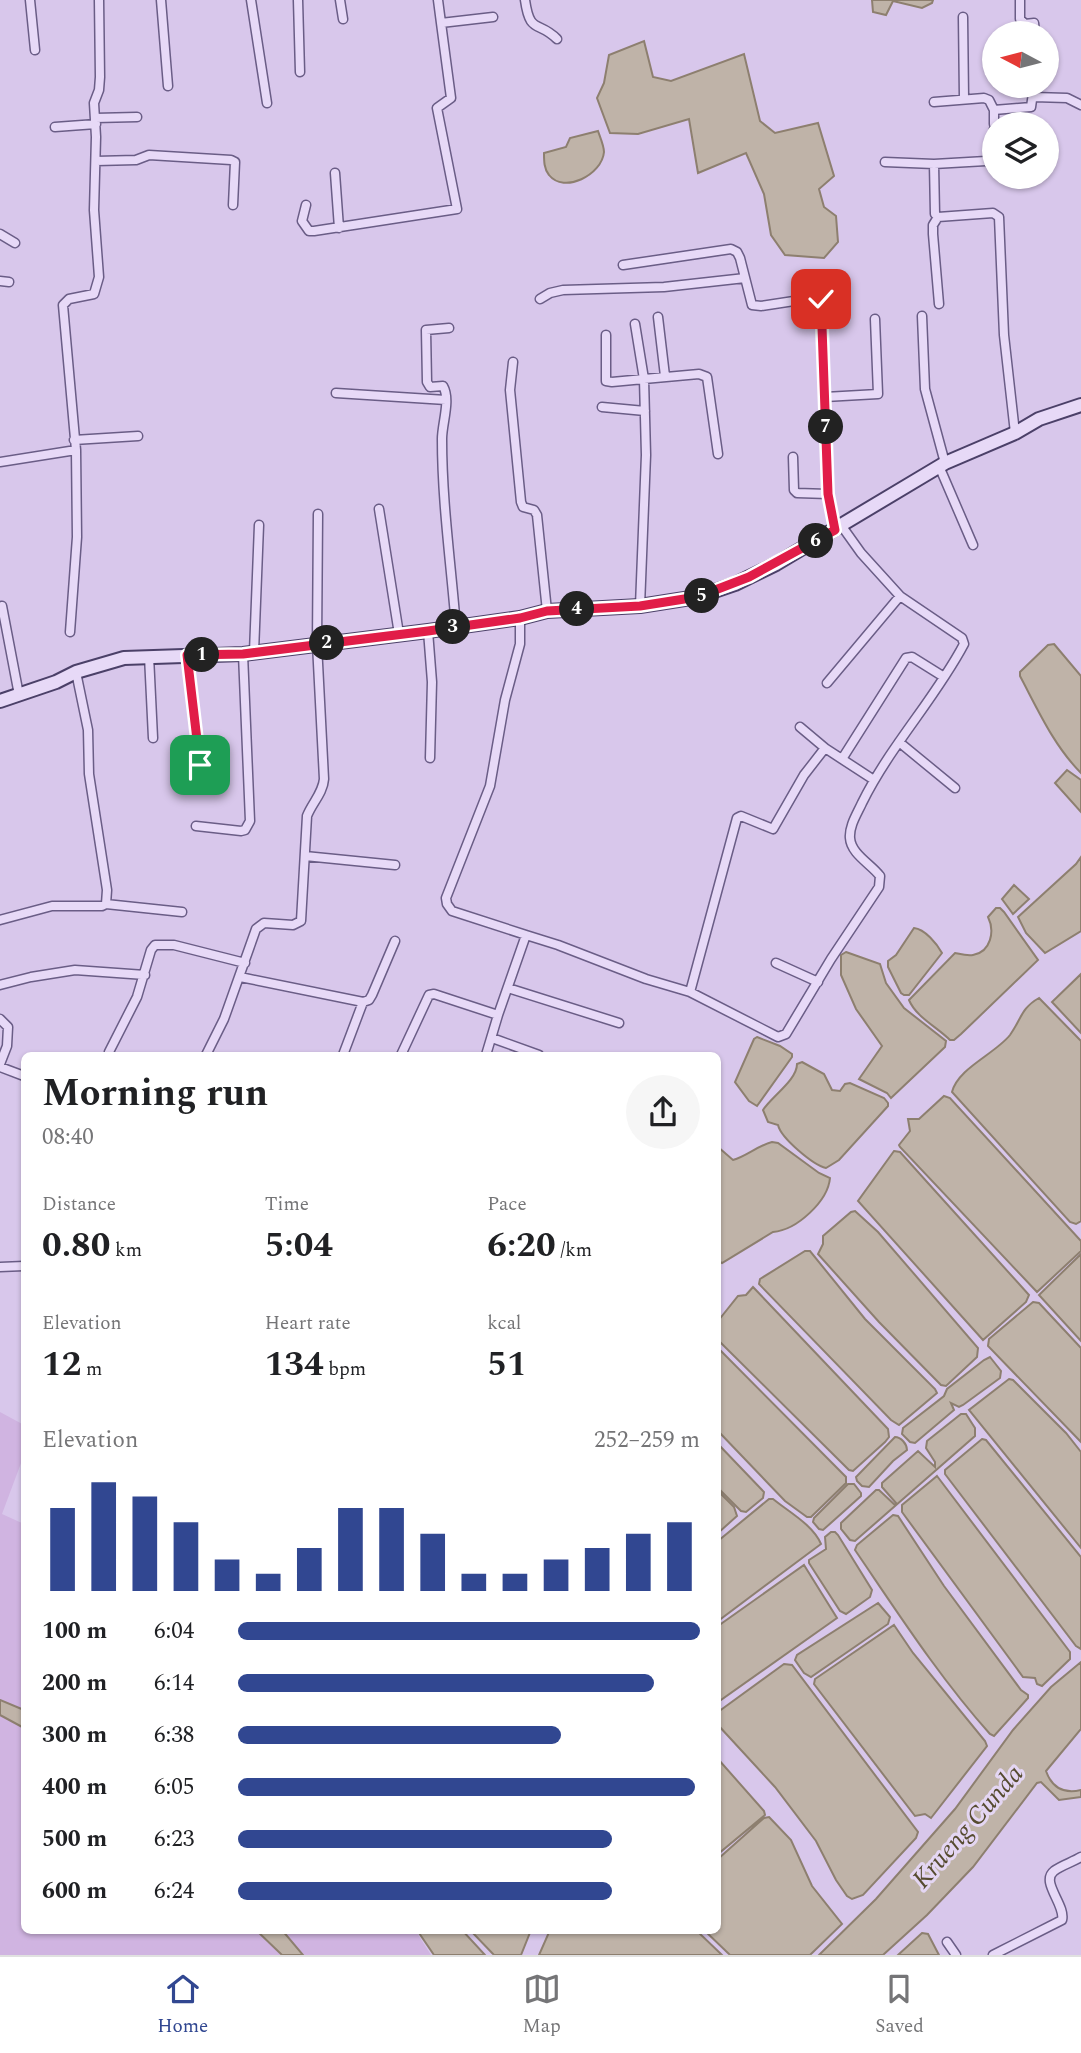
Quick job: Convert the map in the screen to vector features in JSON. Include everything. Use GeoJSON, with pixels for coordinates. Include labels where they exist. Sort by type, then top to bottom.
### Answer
{"type":"FeatureCollection","features":[{"type":"Feature","properties":{"kind":"street"},"geometry":{"type":"LineString","coordinates":[[30,0],[35,50]]}},
{"type":"Feature","properties":{"kind":"street"},"geometry":{"type":"LineString","coordinates":[[69,632],[77,537],[76,450],[63,305],[69,299],[94,295],[99,277],[94,210],[96,121],[93,103],[99,90],[100,77],[99,0]]}},
{"type":"Feature","properties":{"kind":"street"},"geometry":{"type":"LineString","coordinates":[[161,0],[168,86]]}},
{"type":"Feature","properties":{"kind":"street"},"geometry":{"type":"LineString","coordinates":[[251,0],[267,103]]}},
{"type":"Feature","properties":{"kind":"street"},"geometry":{"type":"LineString","coordinates":[[298,0],[300,72]]}},
{"type":"Feature","properties":{"kind":"street"},"geometry":{"type":"LineString","coordinates":[[340,0],[343,19]]}},
{"type":"Feature","properties":{"kind":"street"},"geometry":{"type":"LineString","coordinates":[[306,205],[302,221],[309,231],[457,209],[437,108],[451,98],[438,0]]}},
{"type":"Feature","properties":{"kind":"street"},"geometry":{"type":"LineString","coordinates":[[525,0],[527,17],[533,26],[550,32],[557,39]]}},
{"type":"Feature","properties":{"kind":"street"},"geometry":{"type":"LineString","coordinates":[[1020,0],[1022,21]]}},
{"type":"Feature","properties":{"kind":"street"},"geometry":{"type":"LineString","coordinates":[[441,23],[493,17]]}},
{"type":"Feature","properties":{"kind":"street"},"geometry":{"type":"LineString","coordinates":[[963,17],[964,98]]}},
{"type":"Feature","properties":{"kind":"street"},"geometry":{"type":"LineString","coordinates":[[934,103],[964,98],[989,100],[994,110],[1029,108],[1034,98]]}},
{"type":"Feature","properties":{"kind":"street"},"geometry":{"type":"LineString","coordinates":[[1059,98],[1067,98],[1081,105]]}},
{"type":"Feature","properties":{"kind":"street"},"geometry":{"type":"LineString","coordinates":[[55,127],[137,117]]}},
{"type":"Feature","properties":{"kind":"street"},"geometry":{"type":"LineString","coordinates":[[96,160],[136,160],[149,155],[231,160],[235,162],[233,205]]}},
{"type":"Feature","properties":{"kind":"street"},"geometry":{"type":"LineString","coordinates":[[885,162],[934,164],[982,161]]}},
{"type":"Feature","properties":{"kind":"street"},"geometry":{"type":"LineString","coordinates":[[934,164],[935,215],[938,217]]}},
{"type":"Feature","properties":{"kind":"street"},"geometry":{"type":"LineString","coordinates":[[335,173],[339,228]]}},
{"type":"Feature","properties":{"kind":"street"},"geometry":{"type":"LineString","coordinates":[[938,217],[993,213],[999,217],[1004,335],[1014,433]]}},
{"type":"Feature","properties":{"kind":"street"},"geometry":{"type":"LineString","coordinates":[[938,217],[933,225],[933,234],[939,304]]}},
{"type":"Feature","properties":{"kind":"street"},"geometry":{"type":"LineString","coordinates":[[0,234],[15,243]]}},
{"type":"Feature","properties":{"kind":"street"},"geometry":{"type":"LineString","coordinates":[[520,618],[520,643],[505,700],[490,786],[446,898],[447,904],[452,911],[690,992],[782,1037],[879,887],[880,876],[853,848],[850,839],[853,823],[874,780],[944,677],[964,645],[963,640],[900,596],[838,527],[828,494],[821,299],[818,296],[754,306],[750,303],[740,258],[731,248],[622,265]]}},
{"type":"Feature","properties":{"kind":"street"},"geometry":{"type":"LineString","coordinates":[[540,299],[563,290],[664,286],[745,278]]}},
{"type":"Feature","properties":{"kind":"street"},"geometry":{"type":"LineString","coordinates":[[922,316],[925,389],[942,465],[972,545]]}},
{"type":"Feature","properties":{"kind":"street"},"geometry":{"type":"LineString","coordinates":[[658,317],[665,376]]}},
{"type":"Feature","properties":{"kind":"street"},"geometry":{"type":"LineString","coordinates":[[825,397],[878,394],[876,319]]}},
{"type":"Feature","properties":{"kind":"street"},"geometry":{"type":"LineString","coordinates":[[635,324],[644,379],[645,411],[640,606]]}},
{"type":"Feature","properties":{"kind":"street"},"geometry":{"type":"LineString","coordinates":[[449,328],[428,328],[426,332],[426,382],[430,386],[443,386],[446,393],[442,437],[444,499],[456,627]]}},
{"type":"Feature","properties":{"kind":"street"},"geometry":{"type":"LineString","coordinates":[[606,335],[606,381],[699,374],[707,377],[718,454]]}},
{"type":"Feature","properties":{"kind":"street"},"geometry":{"type":"LineString","coordinates":[[513,362],[510,390],[521,502],[523,508],[534,509],[537,515],[547,611]]}},
{"type":"Feature","properties":{"kind":"street"},"geometry":{"type":"LineString","coordinates":[[336,393],[446,400]]}},
{"type":"Feature","properties":{"kind":"street"},"geometry":{"type":"LineString","coordinates":[[0,701],[104,662],[149,656],[249,653],[428,631],[520,618],[547,611],[681,601],[713,593],[776,564],[942,465],[1039,419],[1081,405]]}},
{"type":"Feature","properties":{"kind":"street"},"geometry":{"type":"LineString","coordinates":[[602,407],[645,411]]}},
{"type":"Feature","properties":{"kind":"street"},"geometry":{"type":"LineString","coordinates":[[74,440],[138,436]]}},
{"type":"Feature","properties":{"kind":"street"},"geometry":{"type":"LineString","coordinates":[[0,462],[76,450]]}},
{"type":"Feature","properties":{"kind":"street"},"geometry":{"type":"LineString","coordinates":[[793,457],[794,490],[797,493],[828,494]]}},
{"type":"Feature","properties":{"kind":"street"},"geometry":{"type":"LineString","coordinates":[[379,509],[399,634]]}},
{"type":"Feature","properties":{"kind":"street"},"geometry":{"type":"LineString","coordinates":[[208,1052],[224,1019],[260,924],[293,925],[301,921],[307,816],[310,806],[321,792],[324,779],[317,644],[318,514]]}},
{"type":"Feature","properties":{"kind":"street"},"geometry":{"type":"LineString","coordinates":[[196,826],[241,831],[245,830],[250,821],[249,653],[259,525]]}},
{"type":"Feature","properties":{"kind":"street"},"geometry":{"type":"LineString","coordinates":[[827,682],[900,596]]}},
{"type":"Feature","properties":{"kind":"street"},"geometry":{"type":"LineString","coordinates":[[2,606],[19,695]]}},
{"type":"Feature","properties":{"kind":"street"},"geometry":{"type":"LineString","coordinates":[[428,631],[432,681],[430,758]]}},
{"type":"Feature","properties":{"kind":"street"},"geometry":{"type":"LineString","coordinates":[[187,655],[200,765]]}},
{"type":"Feature","properties":{"kind":"street"},"geometry":{"type":"LineString","coordinates":[[149,656],[153,738]]}},
{"type":"Feature","properties":{"kind":"street"},"geometry":{"type":"LineString","coordinates":[[842,759],[906,658],[912,657],[944,677]]}},
{"type":"Feature","properties":{"kind":"street"},"geometry":{"type":"LineString","coordinates":[[76,671],[88,730],[89,774],[107,890],[106,904]]}},
{"type":"Feature","properties":{"kind":"street"},"geometry":{"type":"LineString","coordinates":[[800,727],[825,748],[874,780]]}},
{"type":"Feature","properties":{"kind":"street"},"geometry":{"type":"LineString","coordinates":[[899,742],[955,788]]}},
{"type":"Feature","properties":{"kind":"street"},"geometry":{"type":"LineString","coordinates":[[690,992],[737,818],[741,816],[773,829],[804,775],[825,748]]}},
{"type":"Feature","properties":{"kind":"street"},"geometry":{"type":"LineString","coordinates":[[304,856],[395,864]]}},
{"type":"Feature","properties":{"kind":"street"},"geometry":{"type":"LineString","coordinates":[[0,920],[52,906],[106,904],[182,912]]}},
{"type":"Feature","properties":{"kind":"street"},"geometry":{"type":"LineString","coordinates":[[487,1052],[526,935]]}},
{"type":"Feature","properties":{"kind":"street"},"geometry":{"type":"LineString","coordinates":[[240,977],[363,1002],[369,1000],[372,995],[395,941]]}},
{"type":"Feature","properties":{"kind":"street"},"geometry":{"type":"LineString","coordinates":[[109,1052],[145,975],[151,950],[155,945],[160,943],[245,962]]}},
{"type":"Feature","properties":{"kind":"street"},"geometry":{"type":"LineString","coordinates":[[776,963],[818,982]]}},
{"type":"Feature","properties":{"kind":"street"},"geometry":{"type":"LineString","coordinates":[[0,985],[75,970],[145,975]]}},
{"type":"Feature","properties":{"kind":"street"},"geometry":{"type":"LineString","coordinates":[[508,988],[619,1023]]}},
{"type":"Feature","properties":{"kind":"street"},"geometry":{"type":"LineString","coordinates":[[402,1052],[429,995],[434,994],[498,1015]]}},
{"type":"Feature","properties":{"kind":"street"},"geometry":{"type":"LineString","coordinates":[[344,1052],[363,1002]]}},
{"type":"Feature","properties":{"kind":"street"},"geometry":{"type":"LineString","coordinates":[[0,1019],[8,1027],[7,1046],[0,1065],[21,1075]]}},
{"type":"Feature","properties":{"kind":"street"},"geometry":{"type":"LineString","coordinates":[[492,1038],[531,1052]]}},
{"type":"Feature","properties":{"kind":"street"},"geometry":{"type":"LineString","coordinates":[[0,1267],[21,1266]]}},
{"type":"Feature","properties":{"kind":"street"},"geometry":{"type":"LineString","coordinates":[[993,1955],[1062,1920],[1062,1909],[1050,1883],[1050,1877],[1052,1872],[1081,1857]]}},
{"type":"Feature","properties":{"kind":"street"},"geometry":{"type":"LineString","coordinates":[[947,1942],[956,1955]]}},
{"type":"Feature","properties":{"kind":"shaded area"},"geometry":{"type":"Polygon","coordinates":[[[0,1412],[21,1423],[21,1463],[2,1514],[21,1523],[21,1709],[0,1700],[0,1412]]]}},
{"type":"Feature","properties":{"kind":"shaded area"},"geometry":{"type":"Polygon","coordinates":[[[0,1715],[21,1726],[21,1934],[259,1934],[281,1955],[0,1955],[0,1715]]]}},
{"type":"Feature","properties":{"kind":"shaded area"},"geometry":{"type":"Polygon","coordinates":[[[284,1934],[418,1934],[431,1955],[302,1955],[284,1934]]]}},
{"type":"Feature","properties":{"kind":"water"},"geometry":{"type":"Polygon","coordinates":[[[872,0],[933,0],[922,8],[893,1],[886,15],[873,12],[872,0]]]}},
{"type":"Feature","properties":{"kind":"water"},"geometry":{"type":"Polygon","coordinates":[[[644,41],[653,77],[671,81],[744,54],[760,121],[775,133],[818,123],[834,176],[819,189],[824,207],[836,216],[838,242],[824,258],[785,255],[771,235],[764,194],[746,153],[698,173],[689,119],[638,134],[610,133],[597,98],[604,83],[609,55],[644,41]]]}},
{"type":"Feature","properties":{"kind":"water"},"geometry":{"type":"Polygon","coordinates":[[[598,131],[604,152],[597,168],[572,182],[564,183],[549,175],[545,168],[544,153],[566,147],[570,138],[598,131]]]}},
{"type":"Feature","properties":{"kind":"water"},"geometry":{"type":"Polygon","coordinates":[[[1054,644],[1081,676],[1081,773],[1055,739],[1020,676],[1020,672],[1048,645],[1054,644]]]}},
{"type":"Feature","properties":{"kind":"water"},"geometry":{"type":"Polygon","coordinates":[[[1067,770],[1081,780],[1081,812],[1055,783],[1067,770]]]}},
{"type":"Feature","properties":{"kind":"water"},"geometry":{"type":"Polygon","coordinates":[[[1081,857],[1081,931],[1045,953],[1026,933],[1018,917],[1081,857]]]}},
{"type":"Feature","properties":{"kind":"water"},"geometry":{"type":"Polygon","coordinates":[[[1014,885],[1029,899],[1013,914],[1002,899],[1014,885]]]}},
{"type":"Feature","properties":{"kind":"water"},"geometry":{"type":"Polygon","coordinates":[[[996,908],[1004,912],[1038,960],[961,1034],[950,1040],[922,1017],[909,1000],[955,953],[973,955],[984,950],[991,934],[988,917],[996,908]]]}},
{"type":"Feature","properties":{"kind":"water"},"geometry":{"type":"Polygon","coordinates":[[[914,928],[934,941],[942,953],[909,995],[904,995],[888,967],[888,961],[896,955],[914,928]]]}},
{"type":"Feature","properties":{"kind":"water"},"geometry":{"type":"Polygon","coordinates":[[[846,952],[880,964],[886,983],[904,1008],[946,1041],[945,1047],[891,1098],[887,1093],[859,1079],[882,1046],[856,1009],[841,975],[841,955],[846,952]]]}},
{"type":"Feature","properties":{"kind":"water"},"geometry":{"type":"Polygon","coordinates":[[[1081,974],[1081,1033],[1052,1002],[1081,974]]]}},
{"type":"Feature","properties":{"kind":"water"},"geometry":{"type":"Polygon","coordinates":[[[1039,998],[1081,1041],[1081,1221],[1076,1224],[1070,1222],[952,1092],[961,1076],[1010,1035],[1025,1010],[1039,998]]]}},
{"type":"Feature","properties":{"kind":"water"},"geometry":{"type":"Polygon","coordinates":[[[757,1037],[780,1046],[792,1054],[792,1057],[757,1106],[749,1101],[735,1082],[757,1037]]]}},
{"type":"Feature","properties":{"kind":"water"},"geometry":{"type":"Polygon","coordinates":[[[802,1062],[824,1074],[832,1090],[840,1091],[845,1084],[850,1083],[884,1098],[888,1103],[839,1160],[826,1168],[798,1150],[778,1125],[768,1122],[763,1110],[789,1082],[797,1064],[802,1062]]]}},
{"type":"Feature","properties":{"kind":"water"},"geometry":{"type":"Polygon","coordinates":[[[944,1096],[950,1098],[1081,1241],[1081,1251],[1037,1292],[899,1145],[910,1131],[908,1119],[919,1119],[944,1096]]]}},
{"type":"Feature","properties":{"kind":"water"},"geometry":{"type":"Polygon","coordinates":[[[778,1143],[830,1178],[828,1187],[817,1205],[801,1220],[773,1232],[722,1263],[721,1150],[733,1160],[762,1146],[778,1143]]]}},
{"type":"Feature","properties":{"kind":"water"},"geometry":{"type":"Polygon","coordinates":[[[894,1151],[900,1152],[1029,1295],[1026,1302],[983,1340],[858,1201],[894,1151]]]}},
{"type":"Feature","properties":{"kind":"water"},"geometry":{"type":"Polygon","coordinates":[[[855,1211],[878,1232],[978,1348],[977,1357],[946,1386],[941,1385],[879,1322],[818,1254],[823,1244],[823,1236],[855,1211]]]}},
{"type":"Feature","properties":{"kind":"water"},"geometry":{"type":"Polygon","coordinates":[[[805,1251],[810,1251],[865,1319],[935,1389],[937,1393],[899,1425],[891,1420],[759,1284],[760,1279],[805,1251]]]}},
{"type":"Feature","properties":{"kind":"water"},"geometry":{"type":"Polygon","coordinates":[[[1081,1254],[1081,1341],[1039,1295],[1081,1254]]]}},
{"type":"Feature","properties":{"kind":"water"},"geometry":{"type":"Polygon","coordinates":[[[753,1287],[888,1429],[889,1437],[885,1442],[853,1471],[721,1343],[721,1317],[738,1296],[746,1295],[753,1287]]]}},
{"type":"Feature","properties":{"kind":"water"},"geometry":{"type":"Polygon","coordinates":[[[1033,1302],[1039,1303],[1081,1348],[1081,1442],[988,1346],[989,1339],[1033,1302]]]}},
{"type":"Feature","properties":{"kind":"water"},"geometry":{"type":"Polygon","coordinates":[[[721,1351],[846,1477],[846,1483],[811,1517],[785,1501],[721,1434],[721,1351]]]}},
{"type":"Feature","properties":{"kind":"water"},"geometry":{"type":"Polygon","coordinates":[[[990,1357],[1001,1371],[1000,1378],[963,1405],[959,1407],[951,1403],[954,1410],[915,1443],[902,1434],[903,1428],[944,1396],[947,1389],[990,1357]]]}},
{"type":"Feature","properties":{"kind":"water"},"geometry":{"type":"Polygon","coordinates":[[[1009,1379],[1066,1433],[1081,1452],[1081,1548],[969,1410],[1009,1379]]]}},
{"type":"Feature","properties":{"kind":"water"},"geometry":{"type":"Polygon","coordinates":[[[961,1414],[966,1414],[975,1428],[975,1436],[855,1541],[850,1540],[841,1529],[841,1523],[876,1490],[895,1505],[882,1483],[918,1451],[935,1467],[935,1462],[926,1448],[927,1441],[961,1414]]]}},
{"type":"Feature","properties":{"kind":"water"},"geometry":{"type":"Polygon","coordinates":[[[895,1437],[903,1441],[907,1450],[869,1487],[862,1486],[856,1477],[895,1437]]]}},
{"type":"Feature","properties":{"kind":"water"},"geometry":{"type":"Polygon","coordinates":[[[982,1439],[986,1440],[1081,1557],[1081,1649],[1076,1646],[945,1474],[945,1470],[982,1439]]]}},
{"type":"Feature","properties":{"kind":"water"},"geometry":{"type":"Polygon","coordinates":[[[721,1447],[764,1492],[763,1498],[746,1512],[741,1511],[721,1491],[721,1447]]]}},
{"type":"Feature","properties":{"kind":"water"},"geometry":{"type":"Polygon","coordinates":[[[937,1476],[1070,1652],[1070,1659],[1042,1686],[1037,1684],[1035,1678],[1023,1677],[902,1512],[902,1505],[937,1476]]]}},
{"type":"Feature","properties":{"kind":"water"},"geometry":{"type":"Polygon","coordinates":[[[848,1484],[854,1484],[861,1496],[823,1530],[819,1529],[813,1522],[814,1518],[848,1484]]]}},
{"type":"Feature","properties":{"kind":"water"},"geometry":{"type":"Polygon","coordinates":[[[721,1494],[734,1507],[737,1516],[721,1530],[721,1494]]]}},
{"type":"Feature","properties":{"kind":"water"},"geometry":{"type":"Polygon","coordinates":[[[769,1499],[773,1499],[807,1525],[821,1544],[721,1619],[721,1539],[769,1499]]]}},
{"type":"Feature","properties":{"kind":"water"},"geometry":{"type":"Polygon","coordinates":[[[893,1515],[898,1516],[944,1586],[1021,1690],[1028,1695],[994,1736],[971,1712],[936,1667],[855,1550],[857,1545],[893,1515]]]}},
{"type":"Feature","properties":{"kind":"water"},"geometry":{"type":"Polygon","coordinates":[[[831,1532],[838,1535],[872,1590],[870,1597],[846,1614],[840,1611],[809,1563],[809,1560],[826,1549],[825,1537],[831,1532]]]}},
{"type":"Feature","properties":{"kind":"water"},"geometry":{"type":"Polygon","coordinates":[[[804,1565],[837,1618],[721,1700],[721,1624],[804,1565]]]}},
{"type":"Feature","properties":{"kind":"water"},"geometry":{"type":"Polygon","coordinates":[[[878,1603],[890,1617],[888,1624],[811,1677],[804,1673],[795,1660],[797,1655],[878,1603]]]}},
{"type":"Feature","properties":{"kind":"water"},"geometry":{"type":"Polygon","coordinates":[[[894,1625],[987,1746],[931,1818],[925,1814],[915,1816],[814,1684],[815,1679],[894,1625]]]}},
{"type":"Feature","properties":{"kind":"water","name":"Krueng Cunda"},"geometry":{"type":"Polygon","coordinates":[[[1081,1662],[1081,1729],[1046,1771],[1055,1786],[1069,1791],[1081,1790],[1081,1797],[1059,1800],[1041,1782],[1037,1783],[973,1867],[927,1915],[883,1955],[819,1955],[876,1899],[955,1809],[1013,1730],[1051,1687],[1081,1662]]]}},
{"type":"Feature","properties":{"kind":"water"},"geometry":{"type":"Polygon","coordinates":[[[784,1664],[792,1665],[918,1832],[916,1838],[863,1895],[852,1899],[847,1896],[816,1841],[775,1787],[721,1728],[721,1710],[784,1664]]]}},
{"type":"Feature","properties":{"kind":"water"},"geometry":{"type":"Polygon","coordinates":[[[0,1700],[21,1709],[21,1726],[0,1715],[0,1700]]]}},
{"type":"Feature","properties":{"kind":"water"},"geometry":{"type":"Polygon","coordinates":[[[721,1762],[764,1811],[765,1815],[721,1852],[721,1762]]]}},
{"type":"Feature","properties":{"kind":"water"},"geometry":{"type":"Polygon","coordinates":[[[769,1817],[791,1840],[812,1886],[842,1924],[810,1955],[730,1955],[708,1934],[721,1934],[721,1856],[764,1818],[769,1817]]]}},
{"type":"Feature","properties":{"kind":"water"},"geometry":{"type":"Polygon","coordinates":[[[922,1933],[928,1934],[939,1955],[898,1955],[922,1933]]]}},
{"type":"Feature","properties":{"kind":"water"},"geometry":{"type":"Polygon","coordinates":[[[260,1934],[285,1934],[303,1955],[282,1955],[260,1934]]]}},
{"type":"Feature","properties":{"kind":"water"},"geometry":{"type":"Polygon","coordinates":[[[420,1934],[466,1934],[485,1955],[434,1955],[420,1934]]]}},
{"type":"Feature","properties":{"kind":"water"},"geometry":{"type":"Polygon","coordinates":[[[474,1934],[529,1934],[521,1955],[494,1955],[474,1934]]]}},
{"type":"Feature","properties":{"kind":"water"},"geometry":{"type":"Polygon","coordinates":[[[548,1934],[700,1934],[722,1955],[539,1955],[548,1934]]]}},
{"type":"Feature","properties":{"kind":"route"},"geometry":{"type":"LineString","coordinates":[[200,765],[187,655],[243,654],[520,618],[547,611],[681,601],[735,584],[835,530],[828,506],[821,299]]}}]}
